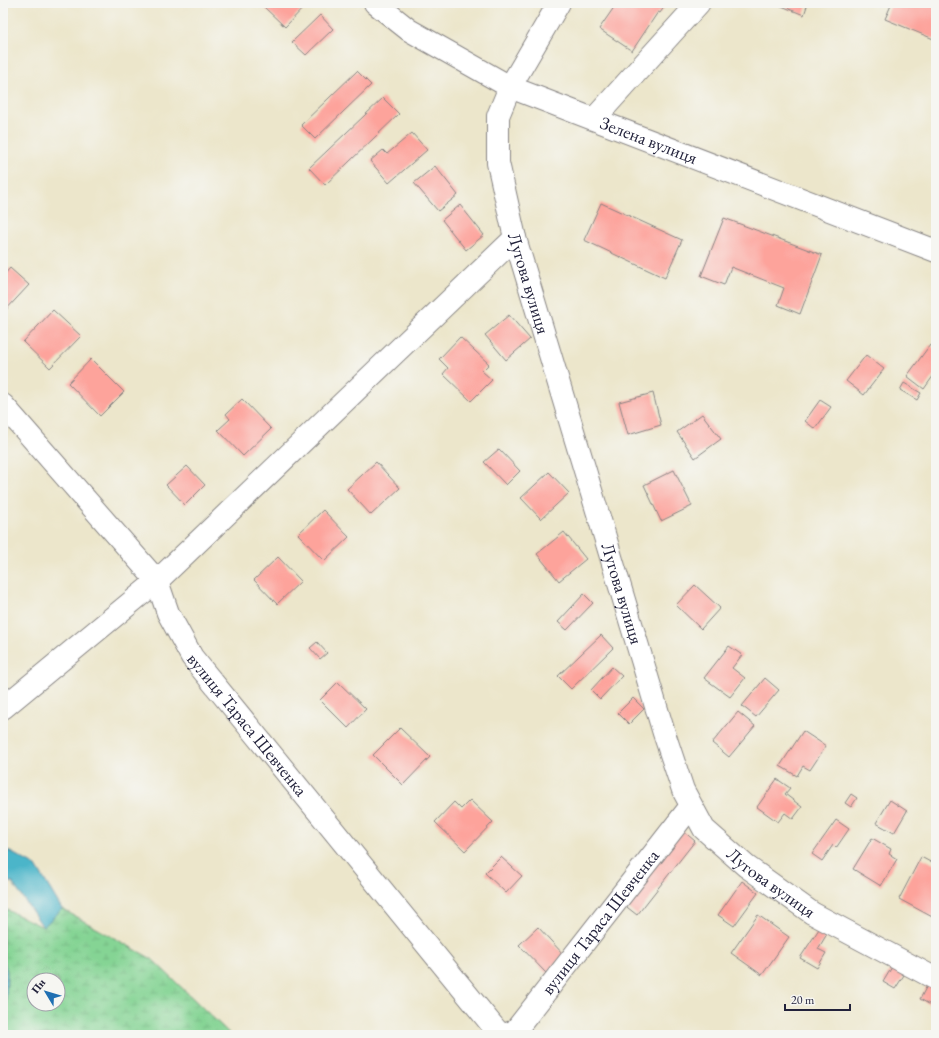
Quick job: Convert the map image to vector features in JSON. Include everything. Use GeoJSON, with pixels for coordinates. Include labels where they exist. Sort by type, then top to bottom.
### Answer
{"type":"FeatureCollection","features":[{"type":"Feature","properties":{"kind":"street","name":"Зелена вулиця"},"geometry":{"type":"LineString","coordinates":[[375,3],[409,30],[510,87],[936,251]]}},
{"type":"Feature","properties":{"kind":"street","name":"Лугова вулиця"},"geometry":{"type":"LineString","coordinates":[[559,3],[510,87],[498,116],[498,163],[515,238],[664,733],[683,790],[704,829],[746,866],[812,913],[936,979]]}},
{"type":"Feature","properties":{"kind":"street"},"geometry":{"type":"LineString","coordinates":[[594,120],[699,3]]}},
{"type":"Feature","properties":{"kind":"street"},"geometry":{"type":"LineString","coordinates":[[3,708],[157,580],[515,238]]}},
{"type":"Feature","properties":{"kind":"street","name":"вулиця Тараса Шевченка"},"geometry":{"type":"LineString","coordinates":[[3,405],[157,580],[168,613],[192,657],[497,1031],[505,1035],[515,1031],[691,806]]}},
{"type":"Feature","properties":{"kind":"green space"},"geometry":{"type":"Polygon","coordinates":[[[3,908],[43,927],[62,909],[152,959],[231,1035],[7,1035],[5,1028],[7,973],[3,957],[3,908]]]}},
{"type":"Feature","properties":{"kind":"water"},"geometry":{"type":"Polygon","coordinates":[[[3,848],[36,866],[62,909],[43,927],[11,881],[3,890],[3,848]]]}},
{"type":"Feature","properties":{"kind":"water"},"geometry":{"type":"Polygon","coordinates":[[[3,957],[7,973],[5,1028],[7,1035],[3,1035],[3,957]]]}},
{"type":"Feature","properties":{"kind":"building"},"geometry":{"type":"Polygon","coordinates":[[[266,3],[308,3],[285,27],[263,6],[266,3]]]}},
{"type":"Feature","properties":{"kind":"building"},"geometry":{"type":"Polygon","coordinates":[[[617,3],[667,3],[660,13],[658,12],[632,51],[599,29],[617,3]]]}},
{"type":"Feature","properties":{"kind":"building"},"geometry":{"type":"Polygon","coordinates":[[[774,3],[808,3],[804,15],[774,3]]]}},
{"type":"Feature","properties":{"kind":"building"},"geometry":{"type":"Polygon","coordinates":[[[892,3],[936,3],[936,40],[885,19],[892,3]]]}},
{"type":"Feature","properties":{"kind":"building"},"geometry":{"type":"Polygon","coordinates":[[[320,15],[333,29],[306,55],[292,42],[320,15]]]}},
{"type":"Feature","properties":{"kind":"building"},"geometry":{"type":"Polygon","coordinates":[[[357,71],[371,85],[315,139],[301,125],[357,71]]]}},
{"type":"Feature","properties":{"kind":"building"},"geometry":{"type":"Polygon","coordinates":[[[383,98],[399,114],[325,185],[309,168],[383,98]]]}},
{"type":"Feature","properties":{"kind":"building"},"geometry":{"type":"Polygon","coordinates":[[[412,133],[427,150],[389,183],[370,161],[383,150],[387,154],[412,133]]]}},
{"type":"Feature","properties":{"kind":"building"},"geometry":{"type":"Polygon","coordinates":[[[435,166],[458,195],[438,211],[414,183],[435,166]]]}},
{"type":"Feature","properties":{"kind":"building"},"geometry":{"type":"Polygon","coordinates":[[[601,203],[682,240],[665,278],[584,240],[601,203]]]}},
{"type":"Feature","properties":{"kind":"building"},"geometry":{"type":"Polygon","coordinates":[[[460,205],[484,235],[466,250],[442,220],[460,205]]]}},
{"type":"Feature","properties":{"kind":"building"},"geometry":{"type":"Polygon","coordinates":[[[724,218],[822,255],[800,314],[778,305],[784,288],[731,267],[724,285],[701,276],[724,218]]]}},
{"type":"Feature","properties":{"kind":"building"},"geometry":{"type":"Polygon","coordinates":[[[10,268],[29,285],[3,313],[3,276],[10,268]]]}},
{"type":"Feature","properties":{"kind":"building"},"geometry":{"type":"Polygon","coordinates":[[[53,310],[81,336],[50,368],[23,342],[53,310]]]}},
{"type":"Feature","properties":{"kind":"building"},"geometry":{"type":"Polygon","coordinates":[[[509,315],[530,339],[506,360],[485,335],[509,315]]]}},
{"type":"Feature","properties":{"kind":"building"},"geometry":{"type":"Polygon","coordinates":[[[460,337],[489,364],[482,371],[492,380],[471,401],[443,374],[448,368],[439,359],[460,337]]]}},
{"type":"Feature","properties":{"kind":"building"},"geometry":{"type":"Polygon","coordinates":[[[930,345],[936,350],[936,372],[924,389],[907,376],[930,345]]]}},
{"type":"Feature","properties":{"kind":"building"},"geometry":{"type":"Polygon","coordinates":[[[866,355],[884,369],[864,395],[846,381],[866,355]]]}},
{"type":"Feature","properties":{"kind":"building"},"geometry":{"type":"Polygon","coordinates":[[[91,359],[124,392],[100,416],[68,383],[91,359]]]}},
{"type":"Feature","properties":{"kind":"building"},"geometry":{"type":"Polygon","coordinates":[[[904,383],[921,393],[917,400],[900,390],[904,383]]]}},
{"type":"Feature","properties":{"kind":"building"},"geometry":{"type":"Polygon","coordinates":[[[653,393],[661,425],[628,435],[619,402],[653,393]]]}},
{"type":"Feature","properties":{"kind":"building"},"geometry":{"type":"Polygon","coordinates":[[[242,399],[271,429],[243,456],[218,430],[230,419],[226,414],[242,399]]]}},
{"type":"Feature","properties":{"kind":"building"},"geometry":{"type":"Polygon","coordinates":[[[820,400],[831,407],[815,429],[805,421],[820,400]]]}},
{"type":"Feature","properties":{"kind":"building"},"geometry":{"type":"Polygon","coordinates":[[[702,414],[721,439],[695,458],[677,432],[702,414]]]}},
{"type":"Feature","properties":{"kind":"building"},"geometry":{"type":"Polygon","coordinates":[[[499,449],[520,471],[506,485],[484,462],[499,449]]]}},
{"type":"Feature","properties":{"kind":"building"},"geometry":{"type":"Polygon","coordinates":[[[376,462],[400,488],[371,515],[347,489],[376,462]]]}},
{"type":"Feature","properties":{"kind":"building"},"geometry":{"type":"Polygon","coordinates":[[[187,466],[205,485],[185,505],[166,485],[187,466]]]}},
{"type":"Feature","properties":{"kind":"building"},"geometry":{"type":"Polygon","coordinates":[[[674,470],[692,506],[661,521],[644,485],[674,470]]]}},
{"type":"Feature","properties":{"kind":"building"},"geometry":{"type":"Polygon","coordinates":[[[549,472],[569,493],[541,519],[521,498],[549,472]]]}},
{"type":"Feature","properties":{"kind":"building"},"geometry":{"type":"Polygon","coordinates":[[[323,510],[349,537],[324,561],[298,534],[323,510]]]}},
{"type":"Feature","properties":{"kind":"building"},"geometry":{"type":"Polygon","coordinates":[[[564,532],[586,559],[559,581],[537,554],[564,532]]]}},
{"type":"Feature","properties":{"kind":"building"},"geometry":{"type":"Polygon","coordinates":[[[278,557],[301,581],[277,604],[254,580],[278,557]]]}},
{"type":"Feature","properties":{"kind":"building"},"geometry":{"type":"Polygon","coordinates":[[[695,585],[720,608],[701,629],[676,605],[695,585]]]}},
{"type":"Feature","properties":{"kind":"building"},"geometry":{"type":"Polygon","coordinates":[[[584,594],[593,603],[567,630],[558,622],[584,594]]]}},
{"type":"Feature","properties":{"kind":"building"},"geometry":{"type":"Polygon","coordinates":[[[601,635],[613,648],[571,689],[558,676],[601,635]]]}},
{"type":"Feature","properties":{"kind":"building"},"geometry":{"type":"Polygon","coordinates":[[[317,642],[327,653],[320,659],[310,648],[317,642]]]}},
{"type":"Feature","properties":{"kind":"building"},"geometry":{"type":"Polygon","coordinates":[[[729,646],[742,655],[732,668],[745,678],[730,697],[704,678],[729,646]]]}},
{"type":"Feature","properties":{"kind":"building"},"geometry":{"type":"Polygon","coordinates":[[[612,667],[622,676],[600,699],[591,690],[612,667]]]}},
{"type":"Feature","properties":{"kind":"building"},"geometry":{"type":"Polygon","coordinates":[[[765,678],[779,690],[756,717],[742,706],[765,678]]]}},
{"type":"Feature","properties":{"kind":"building"},"geometry":{"type":"Polygon","coordinates":[[[338,682],[366,709],[348,728],[320,700],[338,682]]]}},
{"type":"Feature","properties":{"kind":"building"},"geometry":{"type":"Polygon","coordinates":[[[633,698],[644,709],[629,724],[618,713],[633,698]]]}},
{"type":"Feature","properties":{"kind":"building"},"geometry":{"type":"Polygon","coordinates":[[[738,712],[755,726],[729,757],[712,743],[738,712]]]}},
{"type":"Feature","properties":{"kind":"building"},"geometry":{"type":"Polygon","coordinates":[[[400,728],[430,757],[403,785],[373,755],[400,728]]]}},
{"type":"Feature","properties":{"kind":"building"},"geometry":{"type":"Polygon","coordinates":[[[803,731],[826,746],[810,770],[803,766],[797,776],[780,766],[803,731]]]}},
{"type":"Feature","properties":{"kind":"building"},"geometry":{"type":"Polygon","coordinates":[[[777,779],[790,788],[785,794],[802,807],[793,819],[785,813],[778,822],[757,807],[777,779]]]}},
{"type":"Feature","properties":{"kind":"building"},"geometry":{"type":"Polygon","coordinates":[[[851,794],[857,798],[851,807],[845,803],[851,794]]]}},
{"type":"Feature","properties":{"kind":"building"},"geometry":{"type":"Polygon","coordinates":[[[470,800],[493,822],[465,851],[435,822],[454,802],[461,809],[470,800]]]}},
{"type":"Feature","properties":{"kind":"building"},"geometry":{"type":"Polygon","coordinates":[[[890,800],[907,811],[894,833],[876,823],[890,800]]]}},
{"type":"Feature","properties":{"kind":"building"},"geometry":{"type":"Polygon","coordinates":[[[836,820],[849,829],[836,848],[833,845],[822,861],[812,854],[836,820]]]}},
{"type":"Feature","properties":{"kind":"building"},"geometry":{"type":"Polygon","coordinates":[[[682,830],[695,841],[637,915],[623,904],[682,830]]]}},
{"type":"Feature","properties":{"kind":"building"},"geometry":{"type":"Polygon","coordinates":[[[872,838],[891,849],[889,854],[897,859],[881,886],[853,869],[872,838]]]}},
{"type":"Feature","properties":{"kind":"building"},"geometry":{"type":"Polygon","coordinates":[[[501,857],[522,876],[506,893],[485,873],[501,857]]]}},
{"type":"Feature","properties":{"kind":"building"},"geometry":{"type":"Polygon","coordinates":[[[921,857],[936,865],[936,919],[899,899],[921,857]]]}},
{"type":"Feature","properties":{"kind":"building"},"geometry":{"type":"Polygon","coordinates":[[[742,881],[758,893],[734,926],[718,915],[742,881]]]}},
{"type":"Feature","properties":{"kind":"building"},"geometry":{"type":"Polygon","coordinates":[[[758,915],[789,937],[762,975],[731,953],[758,915]]]}},
{"type":"Feature","properties":{"kind":"building"},"geometry":{"type":"Polygon","coordinates":[[[538,927],[564,955],[546,973],[519,945],[538,927]]]}},
{"type":"Feature","properties":{"kind":"building"},"geometry":{"type":"Polygon","coordinates":[[[819,929],[827,934],[818,949],[826,953],[817,968],[800,958],[819,929]]]}},
{"type":"Feature","properties":{"kind":"building"},"geometry":{"type":"Polygon","coordinates":[[[892,967],[904,975],[895,989],[883,982],[892,967]]]}},
{"type":"Feature","properties":{"kind":"building"},"geometry":{"type":"Polygon","coordinates":[[[930,980],[936,983],[936,1008],[920,999],[930,980]]]}}]}
